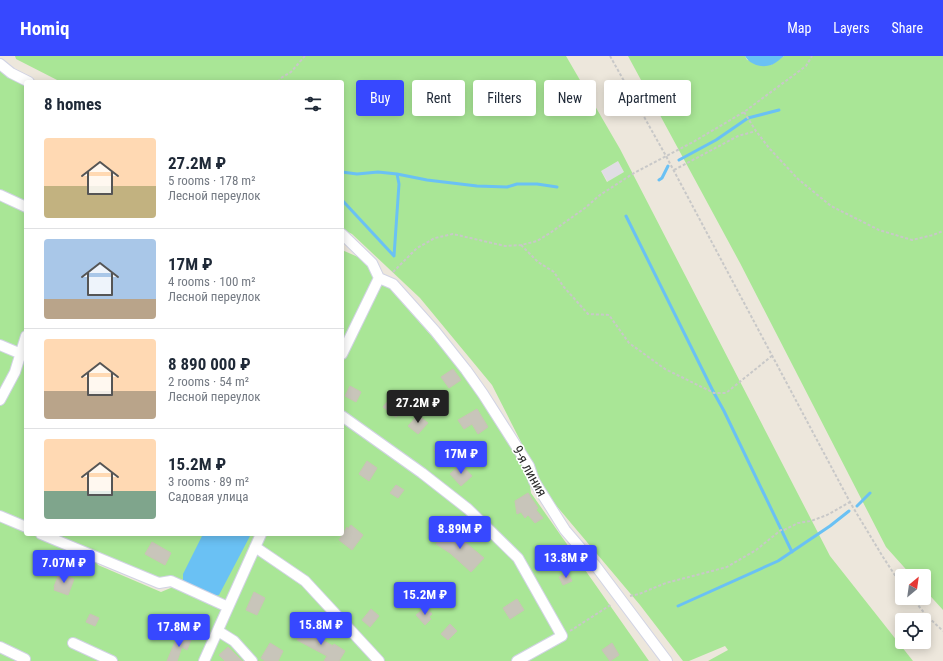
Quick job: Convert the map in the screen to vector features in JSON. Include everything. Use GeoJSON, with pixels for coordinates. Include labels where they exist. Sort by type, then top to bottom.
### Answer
{"type":"FeatureCollection","features":[{"type":"Feature","properties":{"kind":"street"},"geometry":{"type":"LineString","coordinates":[[0,64],[11,73],[25,80]]}},
{"type":"Feature","properties":{"kind":"street"},"geometry":{"type":"LineString","coordinates":[[0,195],[24,206]]}},
{"type":"Feature","properties":{"kind":"street"},"geometry":{"type":"LineString","coordinates":[[344,236],[372,263],[379,278],[344,349]]}},
{"type":"Feature","properties":{"kind":"street","name":"9-я линия"},"geometry":{"type":"LineString","coordinates":[[379,278],[393,284],[435,331],[466,370],[529,466],[534,481],[565,530],[620,597],[666,661]]}},
{"type":"Feature","properties":{"kind":"street"},"geometry":{"type":"LineString","coordinates":[[0,345],[24,354],[0,400]]}},
{"type":"Feature","properties":{"kind":"street"},"geometry":{"type":"LineString","coordinates":[[344,417],[422,472],[468,509],[518,558],[562,636],[518,661]]}},
{"type":"Feature","properties":{"kind":"street"},"geometry":{"type":"LineString","coordinates":[[0,516],[24,526]]}},
{"type":"Feature","properties":{"kind":"street"},"geometry":{"type":"LineString","coordinates":[[46,536],[159,583],[171,581],[228,607]]}},
{"type":"Feature","properties":{"kind":"street"},"geometry":{"type":"LineString","coordinates":[[204,661],[260,536]]}},
{"type":"Feature","properties":{"kind":"street"},"geometry":{"type":"LineString","coordinates":[[255,547],[305,580],[379,661]]}},
{"type":"Feature","properties":{"kind":"street"},"geometry":{"type":"LineString","coordinates":[[218,631],[234,641],[252,661]]}},
{"type":"Feature","properties":{"kind":"street"},"geometry":{"type":"LineString","coordinates":[[73,642],[112,661]]}},
{"type":"Feature","properties":{"kind":"street"},"geometry":{"type":"LineString","coordinates":[[0,647],[25,659]]}},
{"type":"Feature","properties":{"kind":"path"},"geometry":{"type":"LineString","coordinates":[[280,80],[291,72],[305,56]]}},
{"type":"Feature","properties":{"kind":"path"},"geometry":{"type":"LineString","coordinates":[[610,56],[674,170],[850,502],[895,575]]}},
{"type":"Feature","properties":{"kind":"path"},"geometry":{"type":"LineString","coordinates":[[379,278],[390,276],[417,248],[435,238],[453,234],[505,246],[521,245],[537,241],[585,208],[600,195],[634,173],[744,112],[806,66],[812,56]]}},
{"type":"Feature","properties":{"kind":"path"},"geometry":{"type":"LineString","coordinates":[[744,112],[769,148],[798,179],[831,206],[879,230],[912,240],[943,231]]}},
{"type":"Feature","properties":{"kind":"path"},"geometry":{"type":"LineString","coordinates":[[674,170],[738,136],[756,131]]}},
{"type":"Feature","properties":{"kind":"path"},"geometry":{"type":"LineString","coordinates":[[521,245],[538,262],[554,272],[563,286],[588,314],[609,315],[629,343],[658,365],[714,393],[726,393],[773,355]]}},
{"type":"Feature","properties":{"kind":"path"},"geometry":{"type":"LineString","coordinates":[[562,636],[620,597],[639,594],[666,583],[727,567],[756,550],[781,530],[798,523],[811,521],[827,515],[850,502]]}},
{"type":"Feature","properties":{"kind":"path"},"geometry":{"type":"LineString","coordinates":[[918,605],[943,631]]}},
{"type":"Feature","properties":{"kind":"shaded area"},"geometry":{"type":"Polygon","coordinates":[[[618,161],[624,172],[608,182],[601,171],[618,161]]]}},
{"type":"Feature","properties":{"kind":"green space"},"geometry":{"type":"Polygon","coordinates":[[[15,56],[566,56],[580,80],[544,80],[544,116],[596,116],[596,108],[620,149],[830,556],[895,638],[895,649],[904,649],[913,661],[708,661],[728,650],[725,646],[689,661],[683,661],[640,605],[549,497],[492,385],[420,298],[352,234],[344,230],[344,80],[57,80],[16,59],[15,56]],[[618,161],[601,171],[607,182],[624,172],[618,161]]]}},
{"type":"Feature","properties":{"kind":"green space"},"geometry":{"type":"Polygon","coordinates":[[[628,56],[745,56],[747,60],[771,65],[784,56],[943,56],[943,610],[931,597],[931,569],[906,569],[886,547],[740,263],[660,116],[691,116],[691,80],[641,80],[628,56]]]}},
{"type":"Feature","properties":{"kind":"green space"},"geometry":{"type":"Polygon","coordinates":[[[0,64],[24,81],[24,536],[344,536],[344,251],[358,257],[391,290],[450,357],[463,363],[527,465],[531,493],[649,661],[379,661],[303,583],[373,661],[0,661],[0,64]],[[92,555],[98,565],[161,592],[173,587],[171,581],[159,583],[92,555]]]}},
{"type":"Feature","properties":{"kind":"water"},"geometry":{"type":"Polygon","coordinates":[[[745,56],[784,56],[776,63],[764,66],[753,64],[745,56]]]}},
{"type":"Feature","properties":{"kind":"water"},"geometry":{"type":"Polygon","coordinates":[[[202,536],[250,536],[219,595],[214,596],[183,581],[183,574],[202,536]]]}},
{"type":"Feature","properties":{"kind":"building"},"geometry":{"type":"Polygon","coordinates":[[[453,369],[461,380],[449,388],[441,377],[453,369]]]}},
{"type":"Feature","properties":{"kind":"building"},"geometry":{"type":"Polygon","coordinates":[[[350,386],[361,392],[356,402],[345,396],[350,386]]]}},
{"type":"Feature","properties":{"kind":"building"},"geometry":{"type":"Polygon","coordinates":[[[392,396],[405,406],[396,417],[383,407],[392,396]]]}},
{"type":"Feature","properties":{"kind":"building"},"geometry":{"type":"Polygon","coordinates":[[[477,409],[488,427],[478,434],[472,424],[464,429],[458,420],[477,409]]]}},
{"type":"Feature","properties":{"kind":"building"},"geometry":{"type":"Polygon","coordinates":[[[418,415],[428,423],[418,434],[408,426],[418,415]]]}},
{"type":"Feature","properties":{"kind":"building"},"geometry":{"type":"Polygon","coordinates":[[[442,442],[448,448],[440,456],[434,450],[442,442]]]}},
{"type":"Feature","properties":{"kind":"building"},"geometry":{"type":"Polygon","coordinates":[[[367,461],[377,468],[369,481],[359,474],[367,461]]]}},
{"type":"Feature","properties":{"kind":"building"},"geometry":{"type":"Polygon","coordinates":[[[461,464],[472,476],[461,486],[450,474],[461,464]]]}},
{"type":"Feature","properties":{"kind":"building"},"geometry":{"type":"Polygon","coordinates":[[[396,485],[404,490],[398,498],[390,493],[396,485]]]}},
{"type":"Feature","properties":{"kind":"building"},"geometry":{"type":"Polygon","coordinates":[[[528,493],[538,508],[536,510],[543,518],[535,523],[528,515],[525,518],[521,512],[517,514],[515,501],[528,493]]]}},
{"type":"Feature","properties":{"kind":"building"},"geometry":{"type":"Polygon","coordinates":[[[351,525],[363,535],[352,550],[339,540],[341,536],[344,536],[344,532],[347,527],[348,529],[351,525]]]}},
{"type":"Feature","properties":{"kind":"building"},"geometry":{"type":"Polygon","coordinates":[[[448,528],[484,558],[471,572],[450,553],[436,544],[448,528]]]}},
{"type":"Feature","properties":{"kind":"building"},"geometry":{"type":"Polygon","coordinates":[[[152,542],[171,553],[165,565],[145,554],[152,542]]]}},
{"type":"Feature","properties":{"kind":"building"},"geometry":{"type":"Polygon","coordinates":[[[59,573],[74,579],[68,595],[54,590],[59,573]]]}},
{"type":"Feature","properties":{"kind":"building"},"geometry":{"type":"Polygon","coordinates":[[[568,573],[572,581],[563,585],[559,577],[568,573]]]}},
{"type":"Feature","properties":{"kind":"building"},"geometry":{"type":"Polygon","coordinates":[[[254,592],[265,598],[257,615],[246,610],[254,592]]]}},
{"type":"Feature","properties":{"kind":"building"},"geometry":{"type":"Polygon","coordinates":[[[517,599],[524,610],[510,619],[503,608],[517,599]]]}},
{"type":"Feature","properties":{"kind":"building"},"geometry":{"type":"Polygon","coordinates":[[[426,607],[432,614],[429,617],[431,619],[425,625],[416,615],[426,607]]]}},
{"type":"Feature","properties":{"kind":"building"},"geometry":{"type":"Polygon","coordinates":[[[371,609],[379,616],[370,627],[362,620],[371,609]]]}},
{"type":"Feature","properties":{"kind":"building"},"geometry":{"type":"Polygon","coordinates":[[[90,614],[99,618],[95,626],[86,622],[90,614]]]}},
{"type":"Feature","properties":{"kind":"building"},"geometry":{"type":"Polygon","coordinates":[[[450,624],[457,631],[448,640],[441,634],[450,624]]]}},
{"type":"Feature","properties":{"kind":"building"},"geometry":{"type":"Polygon","coordinates":[[[303,629],[345,651],[339,661],[324,661],[327,656],[297,640],[303,629]]]}},
{"type":"Feature","properties":{"kind":"building"},"geometry":{"type":"Polygon","coordinates":[[[178,635],[191,640],[187,650],[182,647],[177,661],[167,661],[178,635]]]}},
{"type":"Feature","properties":{"kind":"building"},"geometry":{"type":"Polygon","coordinates":[[[270,643],[283,651],[278,661],[265,661],[261,658],[270,643]]]}},
{"type":"Feature","properties":{"kind":"building"},"geometry":{"type":"Polygon","coordinates":[[[612,643],[619,655],[610,661],[602,650],[612,643]]]}},
{"type":"Feature","properties":{"kind":"building"},"geometry":{"type":"Polygon","coordinates":[[[228,647],[242,661],[225,661],[219,655],[228,647]]]}},
{"type":"Feature","properties":{"kind":"waterway"},"geometry":{"type":"LineString","coordinates":[[679,160],[716,140],[748,118],[779,110]]}},
{"type":"Feature","properties":{"kind":"waterway"},"geometry":{"type":"LineString","coordinates":[[659,180],[662,178],[668,166]]}},
{"type":"Feature","properties":{"kind":"waterway"},"geometry":{"type":"LineString","coordinates":[[344,172],[357,174],[378,172],[477,186],[507,187],[517,184],[537,184],[557,187]]}},
{"type":"Feature","properties":{"kind":"waterway"},"geometry":{"type":"LineString","coordinates":[[344,202],[394,256],[399,184],[397,174]]}},
{"type":"Feature","properties":{"kind":"waterway"},"geometry":{"type":"LineString","coordinates":[[626,216],[724,411],[792,552]]}},
{"type":"Feature","properties":{"kind":"waterway"},"geometry":{"type":"LineString","coordinates":[[857,506],[870,493]]}},
{"type":"Feature","properties":{"kind":"waterway"},"geometry":{"type":"LineString","coordinates":[[678,606],[778,561],[830,526],[849,511]]}}]}
